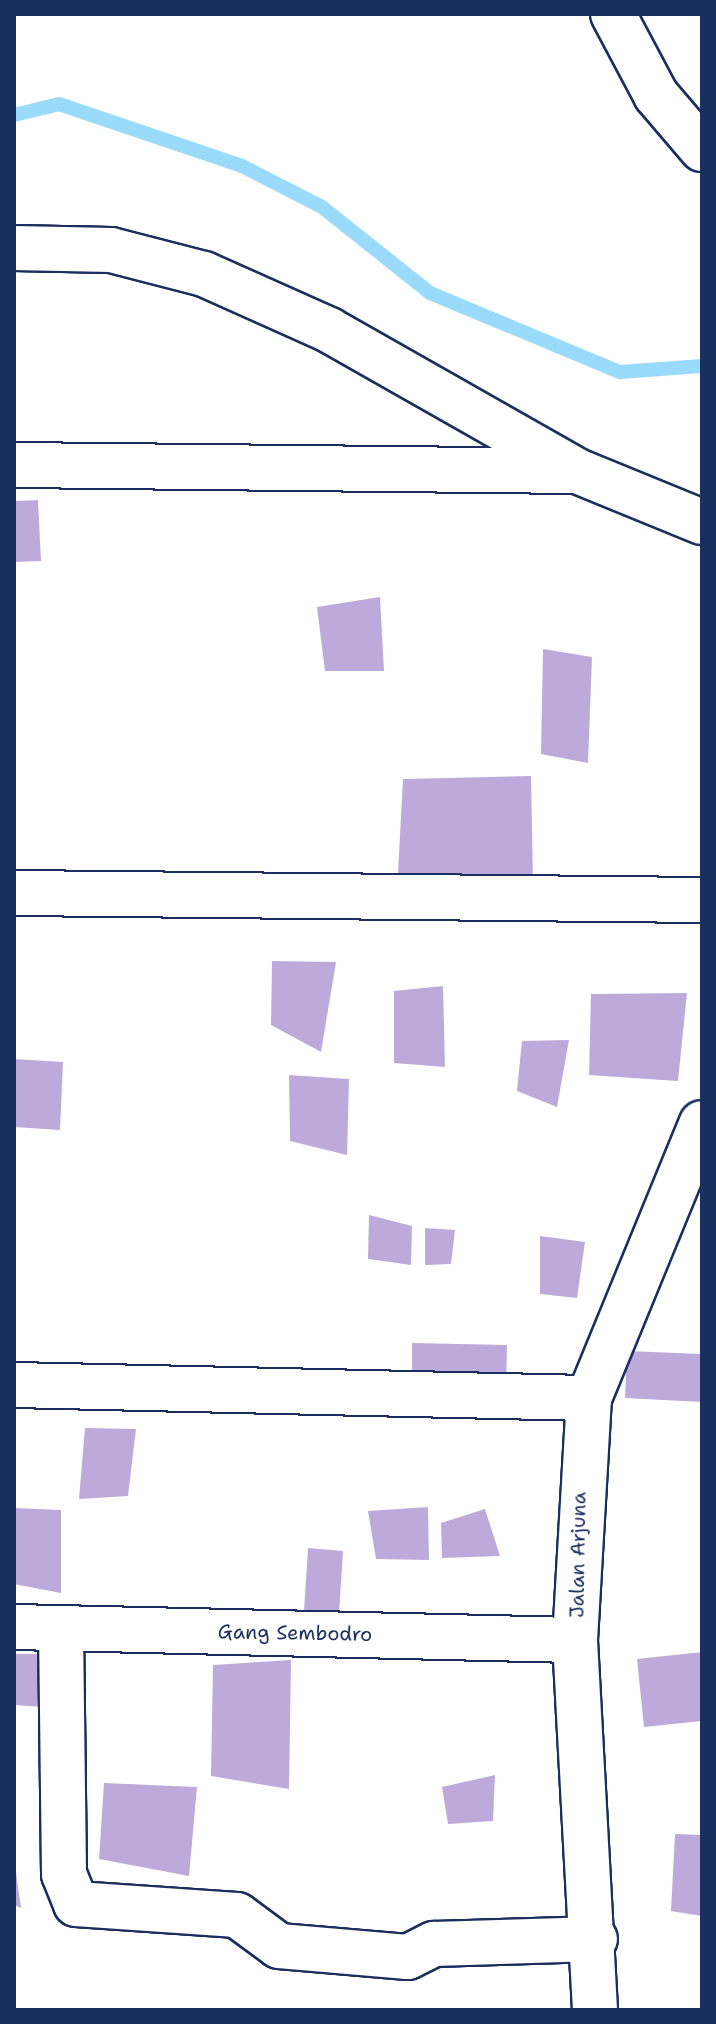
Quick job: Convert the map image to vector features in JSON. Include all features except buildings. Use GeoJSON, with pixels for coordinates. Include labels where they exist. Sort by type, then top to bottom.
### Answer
{"type":"FeatureCollection","features":[{"type":"Feature","properties":{"kind":"street"},"geometry":{"type":"LineString","coordinates":[[613,14],[656,95],[702,149]]}},
{"type":"Feature","properties":{"kind":"street"},"geometry":{"type":"LineString","coordinates":[[14,248],[111,250],[204,274],[329,330],[577,471],[702,522]]}},
{"type":"Feature","properties":{"kind":"street"},"geometry":{"type":"LineString","coordinates":[[14,465],[577,471]]}},
{"type":"Feature","properties":{"kind":"street"},"geometry":{"type":"LineString","coordinates":[[14,893],[702,900]]}},
{"type":"Feature","properties":{"kind":"street","name":"Jalan Arjuna"},"geometry":{"type":"LineString","coordinates":[[595,2010],[595,1939],[575,1640],[589,1398],[702,1123]]}},
{"type":"Feature","properties":{"kind":"street"},"geometry":{"type":"LineString","coordinates":[[14,1385],[589,1398]]}},
{"type":"Feature","properties":{"kind":"street","name":"Gang Sembodro"},"geometry":{"type":"LineString","coordinates":[[14,1627],[575,1640]]}},
{"type":"Feature","properties":{"kind":"street"},"geometry":{"type":"LineString","coordinates":[[61,1628],[64,1874],[76,1904],[237,1915],[279,1946],[408,1957],[434,1944],[595,1939]]}},
{"type":"Feature","properties":{"kind":"waterway"},"geometry":{"type":"LineString","coordinates":[[14,115],[59,104],[242,166],[322,207],[430,293],[620,372],[702,366]]}}]}
